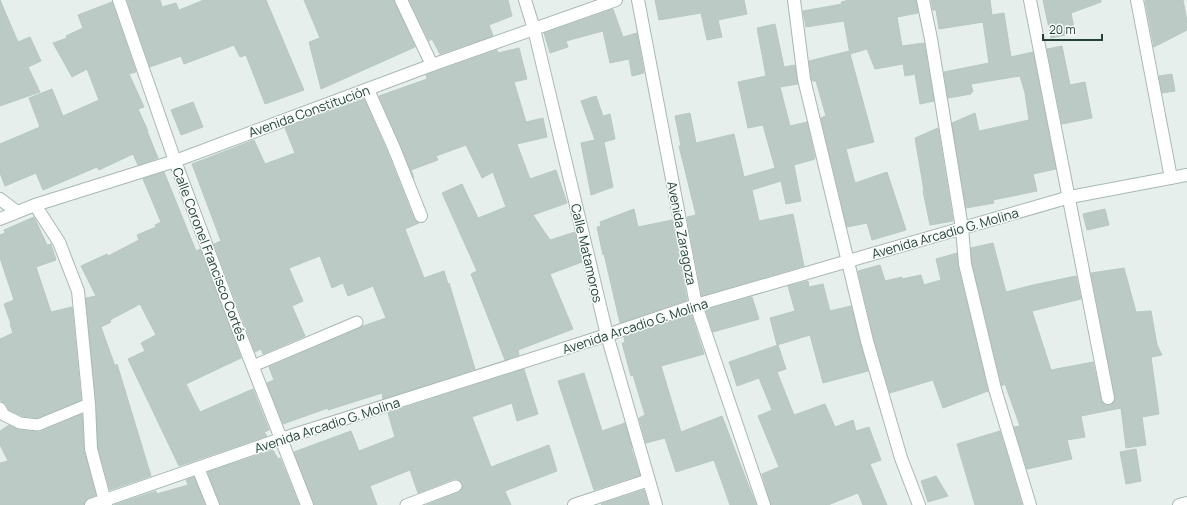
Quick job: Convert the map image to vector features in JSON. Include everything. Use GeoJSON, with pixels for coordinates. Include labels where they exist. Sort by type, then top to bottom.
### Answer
{"type":"FeatureCollection","features":[{"type":"Feature","properties":{"kind":"street","name":"Calle Coronel Francisco Cortés"},"geometry":{"type":"LineString","coordinates":[[119,0],[175,161],[307,505]]}},
{"type":"Feature","properties":{"kind":"street"},"geometry":{"type":"LineString","coordinates":[[401,0],[432,65]]}},
{"type":"Feature","properties":{"kind":"street","name":"Calle Matamoros"},"geometry":{"type":"LineString","coordinates":[[525,0],[534,29],[607,335],[656,505]]}},
{"type":"Feature","properties":{"kind":"street","name":"Avenida Constitución"},"geometry":{"type":"LineString","coordinates":[[0,219],[35,205],[175,161],[432,65],[616,0]]}},
{"type":"Feature","properties":{"kind":"street","name":"Avenida Zaragoza"},"geometry":{"type":"LineString","coordinates":[[638,0],[696,305],[764,505]]}},
{"type":"Feature","properties":{"kind":"street"},"geometry":{"type":"LineString","coordinates":[[794,0],[804,79],[847,262],[871,356],[901,458],[919,505]]}},
{"type":"Feature","properties":{"kind":"street"},"geometry":{"type":"LineString","coordinates":[[923,0],[931,39],[962,228],[965,264],[995,390],[1030,505]]}},
{"type":"Feature","properties":{"kind":"street"},"geometry":{"type":"LineString","coordinates":[[1030,0],[1070,197],[1108,398]]}},
{"type":"Feature","properties":{"kind":"street"},"geometry":{"type":"LineString","coordinates":[[1137,0],[1170,178]]}},
{"type":"Feature","properties":{"kind":"street"},"geometry":{"type":"LineString","coordinates":[[368,90],[394,148],[421,216]]}},
{"type":"Feature","properties":{"kind":"street","name":"Avenida Arcadio G. Molina"},"geometry":{"type":"LineString","coordinates":[[91,505],[105,503],[198,468],[696,305],[1070,197],[1187,175]]}},
{"type":"Feature","properties":{"kind":"street"},"geometry":{"type":"LineString","coordinates":[[0,199],[17,212]]}},
{"type":"Feature","properties":{"kind":"street"},"geometry":{"type":"LineString","coordinates":[[35,205],[59,242],[78,292],[89,404],[91,448],[105,503]]}},
{"type":"Feature","properties":{"kind":"street"},"geometry":{"type":"LineString","coordinates":[[198,468],[213,505]]}},
{"type":"Feature","properties":{"kind":"street"},"geometry":{"type":"LineString","coordinates":[[574,505],[648,480]]}},
{"type":"Feature","properties":{"kind":"street"},"geometry":{"type":"LineString","coordinates":[[1179,505],[1187,503]]}},
{"type":"Feature","properties":{"kind":"lane"},"geometry":{"type":"LineString","coordinates":[[253,366],[357,322]]}},
{"type":"Feature","properties":{"kind":"lane"},"geometry":{"type":"LineString","coordinates":[[0,408],[4,415],[20,423],[38,425],[89,404]]}},
{"type":"Feature","properties":{"kind":"lane"},"geometry":{"type":"LineString","coordinates":[[406,505],[456,486]]}},
{"type":"Feature","properties":{"kind":"building"},"geometry":{"type":"Polygon","coordinates":[[[0,0],[18,42],[30,37],[41,61],[28,67],[40,92],[0,106],[0,0]]]}},
{"type":"Feature","properties":{"kind":"building"},"geometry":{"type":"Polygon","coordinates":[[[127,0],[160,0],[162,7],[176,3],[179,10],[204,0],[266,0],[304,90],[265,104],[246,55],[240,57],[234,45],[184,64],[181,56],[150,67],[127,0]]]}},
{"type":"Feature","properties":{"kind":"building"},"geometry":{"type":"Polygon","coordinates":[[[304,0],[394,0],[415,47],[321,89],[309,42],[320,38],[304,0]]]}},
{"type":"Feature","properties":{"kind":"building"},"geometry":{"type":"Polygon","coordinates":[[[409,0],[508,0],[512,16],[489,25],[493,36],[440,54],[432,39],[429,41],[409,0]]]}},
{"type":"Feature","properties":{"kind":"building"},"geometry":{"type":"Polygon","coordinates":[[[655,0],[744,0],[747,14],[718,20],[722,37],[707,40],[701,13],[659,20],[655,0]]]}},
{"type":"Feature","properties":{"kind":"building"},"geometry":{"type":"Polygon","coordinates":[[[849,0],[916,0],[918,13],[897,17],[902,46],[924,43],[934,101],[920,104],[915,74],[905,76],[903,64],[875,69],[867,49],[850,54],[844,21],[806,27],[803,11],[842,4],[841,2],[849,0]]]}},
{"type":"Feature","properties":{"kind":"building"},"geometry":{"type":"Polygon","coordinates":[[[931,0],[990,0],[992,15],[1004,13],[1011,57],[1033,52],[1056,169],[1033,174],[1037,191],[993,200],[994,203],[966,208],[952,123],[975,113],[979,131],[1029,120],[1025,93],[1020,76],[971,84],[973,92],[971,92],[971,94],[948,98],[944,72],[989,63],[983,22],[939,29],[936,10],[933,10],[931,0]]]}},
{"type":"Feature","properties":{"kind":"building"},"geometry":{"type":"Polygon","coordinates":[[[1043,0],[1101,0],[1101,2],[1071,13],[1075,33],[1051,38],[1043,0]]]}},
{"type":"Feature","properties":{"kind":"building"},"geometry":{"type":"Polygon","coordinates":[[[1145,0],[1183,0],[1187,30],[1154,47],[1145,0]]]}},
{"type":"Feature","properties":{"kind":"building"},"geometry":{"type":"Polygon","coordinates":[[[112,2],[136,72],[129,74],[144,107],[138,109],[158,158],[138,165],[133,154],[99,170],[97,167],[43,190],[36,173],[5,186],[0,173],[0,144],[40,127],[29,98],[52,89],[63,116],[99,100],[87,69],[72,77],[53,43],[67,38],[66,36],[83,28],[78,15],[112,2]]]}},
{"type":"Feature","properties":{"kind":"building"},"geometry":{"type":"Polygon","coordinates":[[[613,9],[623,37],[637,33],[644,73],[632,76],[629,59],[610,63],[603,31],[566,41],[568,47],[550,53],[544,33],[613,9]]]}},
{"type":"Feature","properties":{"kind":"building"},"geometry":{"type":"Polygon","coordinates":[[[775,24],[784,67],[795,65],[798,84],[780,87],[790,126],[807,122],[815,159],[794,165],[801,201],[786,204],[781,181],[752,190],[759,221],[793,214],[804,266],[702,296],[687,217],[696,215],[679,146],[681,146],[675,116],[690,113],[696,143],[734,134],[744,177],[775,168],[763,125],[748,128],[738,82],[766,76],[757,28],[775,24]]]}},
{"type":"Feature","properties":{"kind":"building"},"geometry":{"type":"Polygon","coordinates":[[[1062,46],[1070,85],[1085,82],[1092,118],[1062,124],[1047,49],[1062,46]]]}},
{"type":"Feature","properties":{"kind":"building"},"geometry":{"type":"Polygon","coordinates":[[[519,48],[527,79],[514,82],[526,122],[543,118],[547,137],[517,144],[530,179],[556,170],[567,203],[533,215],[550,240],[575,232],[582,262],[550,274],[573,329],[518,350],[519,355],[505,360],[471,274],[477,271],[442,193],[462,184],[478,218],[506,207],[493,172],[482,178],[466,145],[436,156],[438,160],[411,170],[414,178],[379,96],[427,79],[426,75],[497,50],[498,53],[519,48]]]}},
{"type":"Feature","properties":{"kind":"building"},"geometry":{"type":"Polygon","coordinates":[[[849,51],[874,142],[846,149],[855,183],[887,172],[906,230],[872,240],[867,223],[847,227],[821,118],[826,116],[816,81],[812,81],[809,61],[849,51]]]}},
{"type":"Feature","properties":{"kind":"building"},"geometry":{"type":"Polygon","coordinates":[[[1172,74],[1175,91],[1162,93],[1159,76],[1172,74]]]}},
{"type":"Feature","properties":{"kind":"building"},"geometry":{"type":"Polygon","coordinates":[[[596,96],[603,116],[610,114],[615,139],[604,142],[613,187],[591,195],[581,143],[595,140],[581,101],[596,96]]]}},
{"type":"Feature","properties":{"kind":"building"},"geometry":{"type":"Polygon","coordinates":[[[364,99],[387,151],[414,219],[419,223],[405,229],[424,278],[444,271],[475,369],[383,399],[382,393],[328,410],[328,408],[283,424],[267,383],[274,380],[269,367],[363,326],[386,318],[373,286],[348,296],[343,283],[332,288],[320,256],[289,268],[303,301],[292,306],[305,336],[263,354],[261,349],[255,352],[214,244],[221,241],[192,164],[254,140],[265,164],[295,153],[285,128],[364,99]]]}},
{"type":"Feature","properties":{"kind":"building"},"geometry":{"type":"Polygon","coordinates":[[[193,102],[203,127],[181,135],[171,110],[193,102]]]}},
{"type":"Feature","properties":{"kind":"building"},"geometry":{"type":"Polygon","coordinates":[[[938,128],[953,221],[930,225],[915,138],[938,128]]]}},
{"type":"Feature","properties":{"kind":"building"},"geometry":{"type":"Polygon","coordinates":[[[164,172],[196,251],[200,249],[241,358],[186,384],[200,412],[253,389],[269,430],[264,432],[267,436],[179,466],[128,359],[145,351],[141,343],[156,335],[140,304],[110,320],[111,322],[101,327],[115,366],[117,364],[151,476],[110,490],[98,448],[96,403],[86,298],[96,296],[81,266],[107,254],[108,256],[139,240],[137,235],[156,227],[155,225],[161,222],[143,179],[164,172]]]}},
{"type":"Feature","properties":{"kind":"building"},"geometry":{"type":"Polygon","coordinates":[[[634,209],[638,227],[672,220],[687,300],[620,323],[597,227],[601,226],[600,222],[634,209]]]}},
{"type":"Feature","properties":{"kind":"building"},"geometry":{"type":"Polygon","coordinates":[[[1105,209],[1109,225],[1087,230],[1083,214],[1105,209]]]}},
{"type":"Feature","properties":{"kind":"building"},"geometry":{"type":"Polygon","coordinates":[[[34,217],[47,245],[51,244],[56,260],[36,267],[51,312],[72,307],[81,400],[37,418],[22,416],[9,410],[0,398],[0,339],[13,333],[4,304],[14,300],[0,258],[0,235],[5,233],[4,230],[34,217]]]}},
{"type":"Feature","properties":{"kind":"building"},"geometry":{"type":"Polygon","coordinates":[[[993,243],[1006,292],[1076,276],[1081,299],[1032,311],[1051,370],[1093,362],[1101,399],[1106,405],[1113,403],[1115,397],[1091,273],[1124,268],[1136,312],[1151,311],[1157,345],[1162,355],[1151,357],[1159,414],[1142,417],[1146,445],[1126,448],[1121,408],[1081,416],[1085,437],[1067,440],[1072,459],[1027,469],[1014,427],[1020,426],[1005,384],[1002,386],[972,263],[971,248],[993,243]]]}},
{"type":"Feature","properties":{"kind":"building"},"geometry":{"type":"Polygon","coordinates":[[[957,253],[958,266],[988,391],[943,408],[933,380],[890,393],[874,339],[858,271],[880,265],[885,281],[921,275],[924,285],[941,280],[936,259],[957,253]]]}},
{"type":"Feature","properties":{"kind":"building"},"geometry":{"type":"Polygon","coordinates":[[[808,281],[809,287],[823,284],[830,311],[851,306],[868,371],[823,383],[810,335],[777,345],[770,318],[795,311],[788,286],[808,281]]]}},
{"type":"Feature","properties":{"kind":"building"},"geometry":{"type":"Polygon","coordinates":[[[752,297],[759,319],[713,332],[706,310],[752,297]]]}},
{"type":"Feature","properties":{"kind":"building"},"geometry":{"type":"Polygon","coordinates":[[[691,314],[704,354],[661,366],[681,432],[722,416],[756,505],[730,505],[714,460],[676,472],[665,438],[646,443],[639,418],[645,415],[633,375],[631,376],[622,343],[625,343],[624,337],[691,314]]]}},
{"type":"Feature","properties":{"kind":"building"},"geometry":{"type":"Polygon","coordinates":[[[778,345],[786,369],[777,372],[794,415],[825,404],[835,427],[853,420],[856,431],[869,427],[881,460],[870,464],[887,505],[863,505],[858,493],[828,505],[771,505],[762,474],[779,467],[758,416],[772,410],[759,378],[737,386],[729,362],[778,345]]]}},
{"type":"Feature","properties":{"kind":"building"},"geometry":{"type":"Polygon","coordinates":[[[524,369],[538,414],[517,421],[512,403],[472,417],[491,467],[549,445],[557,471],[505,491],[511,505],[426,505],[459,492],[463,487],[462,483],[457,479],[454,479],[418,493],[410,470],[370,486],[377,505],[314,505],[294,452],[351,431],[359,451],[395,437],[388,413],[524,369]]]}},
{"type":"Feature","properties":{"kind":"building"},"geometry":{"type":"Polygon","coordinates":[[[584,373],[602,431],[625,423],[640,475],[594,490],[558,381],[584,373]]]}},
{"type":"Feature","properties":{"kind":"building"},"geometry":{"type":"Polygon","coordinates":[[[82,414],[84,451],[96,495],[86,500],[84,505],[0,505],[0,463],[8,461],[0,445],[0,431],[9,425],[19,430],[40,432],[82,414]]]}},
{"type":"Feature","properties":{"kind":"building"},"geometry":{"type":"Polygon","coordinates":[[[1000,431],[1022,505],[975,505],[957,444],[1000,431]]]}},
{"type":"Feature","properties":{"kind":"building"},"geometry":{"type":"Polygon","coordinates":[[[1136,449],[1141,481],[1126,484],[1120,452],[1136,449]]]}},
{"type":"Feature","properties":{"kind":"building"},"geometry":{"type":"Polygon","coordinates":[[[273,450],[278,459],[280,458],[299,505],[220,505],[208,472],[273,450]]]}},
{"type":"Feature","properties":{"kind":"building"},"geometry":{"type":"Polygon","coordinates":[[[936,476],[948,496],[928,502],[921,481],[936,476]]]}},
{"type":"Feature","properties":{"kind":"building"},"geometry":{"type":"Polygon","coordinates":[[[194,477],[205,505],[114,505],[156,491],[157,494],[188,485],[186,480],[194,477]]]}},
{"type":"Feature","properties":{"kind":"building"},"geometry":{"type":"Polygon","coordinates":[[[644,490],[648,505],[601,504],[644,490]]]}}]}
